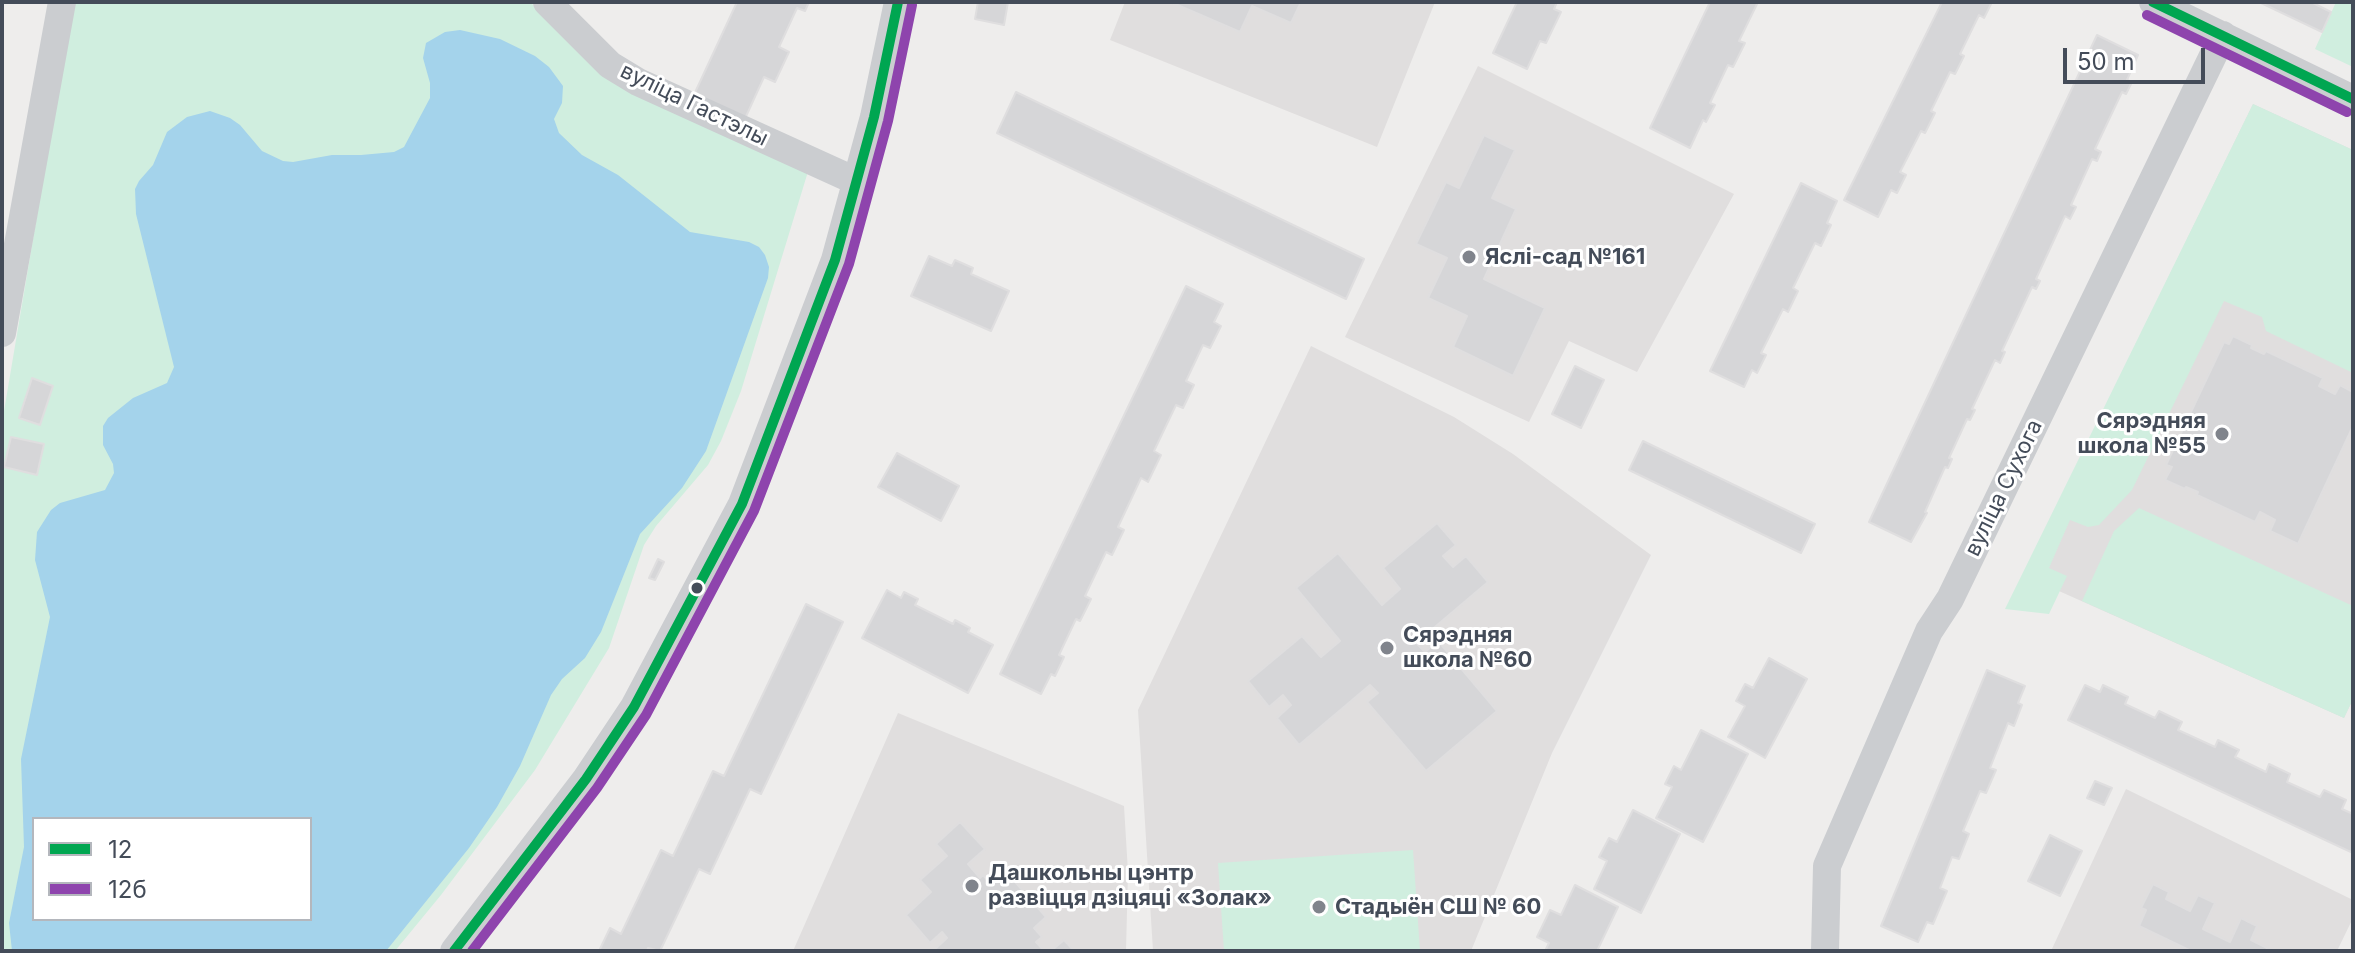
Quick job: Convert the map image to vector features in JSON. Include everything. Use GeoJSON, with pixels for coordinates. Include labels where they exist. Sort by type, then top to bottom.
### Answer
{"type":"FeatureCollection","features":[{"type":"Feature","properties":{"kind":"street"},"geometry":{"type":"LineString","coordinates":[[2,333],[62,2]]}},
{"type":"Feature","properties":{"kind":"street","name":"вуліца Гастэлы"},"geometry":{"type":"LineString","coordinates":[[547,2],[610,65],[638,82],[858,182]]}},
{"type":"Feature","properties":{"kind":"street"},"geometry":{"type":"LineString","coordinates":[[454,951],[586,779],[634,707],[742,504],[835,260],[858,182],[898,2]]}},
{"type":"Feature","properties":{"kind":"street"},"geometry":{"type":"LineString","coordinates":[[2153,2],[2353,99]]}},
{"type":"Feature","properties":{"kind":"street","name":"вуліца Сухога"},"geometry":{"type":"LineString","coordinates":[[1825,951],[1827,866],[1929,631],[1950,599],[2223,35]]}},
{"type":"Feature","properties":{"kind":"shaded area"},"geometry":{"type":"Polygon","coordinates":[[[1125,2],[1435,2],[1377,147],[1110,40],[1125,2]]]}},
{"type":"Feature","properties":{"kind":"shaded area"},"geometry":{"type":"Polygon","coordinates":[[[1478,66],[1734,194],[1637,372],[1569,341],[1529,422],[1345,337],[1478,66]]]}},
{"type":"Feature","properties":{"kind":"shaded area","name":"Сярэдняя школа №55"},"geometry":{"type":"Polygon","coordinates":[[[2253,104],[2353,150],[2353,699],[2344,718],[2023,575],[2253,104]]]}},
{"type":"Feature","properties":{"kind":"shaded area","name":"Сярэдняя школа №60"},"geometry":{"type":"Polygon","coordinates":[[[1311,346],[1454,417],[1513,454],[1651,555],[1552,753],[1471,951],[1153,951],[1138,710],[1311,346]]]}},
{"type":"Feature","properties":{"kind":"shaded area"},"geometry":{"type":"Polygon","coordinates":[[[898,713],[1124,806],[1128,872],[1126,951],[793,951],[898,713]]]}},
{"type":"Feature","properties":{"kind":"shaded area"},"geometry":{"type":"Polygon","coordinates":[[[2126,789],[2353,900],[2353,918],[2337,951],[2051,951],[2126,789]]]}},
{"type":"Feature","properties":{"kind":"green space"},"geometry":{"type":"Polygon","coordinates":[[[73,2],[530,2],[584,53],[810,165],[741,391],[721,441],[708,465],[656,526],[644,545],[609,648],[535,770],[395,951],[2,951],[2,423],[73,2]]]}},
{"type":"Feature","properties":{"kind":"green space"},"geometry":{"type":"Polygon","coordinates":[[[2336,2],[2353,2],[2353,67],[2315,49],[2336,2]]]}},
{"type":"Feature","properties":{"kind":"green space"},"geometry":{"type":"Polygon","coordinates":[[[2253,104],[2353,150],[2353,373],[2266,331],[2262,317],[2224,301],[2132,490],[2099,525],[2088,527],[2070,520],[2049,568],[2067,576],[2049,614],[2005,609],[2253,104]]]}},
{"type":"Feature","properties":{"kind":"green space"},"geometry":{"type":"Polygon","coordinates":[[[2139,508],[2353,606],[2353,699],[2344,718],[2082,601],[2114,531],[2139,508]]]}},
{"type":"Feature","properties":{"kind":"green space","name":"Стадыён СШ № 60"},"geometry":{"type":"Polygon","coordinates":[[[1413,850],[1420,951],[1224,951],[1218,863],[1413,850]]]}},
{"type":"Feature","properties":{"kind":"water"},"geometry":{"type":"Polygon","coordinates":[[[460,30],[500,39],[535,56],[549,67],[563,86],[562,103],[554,119],[559,133],[582,155],[618,175],[690,232],[749,242],[759,247],[765,255],[769,267],[768,278],[706,451],[682,488],[640,534],[601,632],[585,658],[562,679],[551,695],[520,766],[497,807],[469,848],[386,951],[12,951],[9,923],[24,847],[21,759],[50,617],[35,560],[37,532],[51,510],[60,503],[105,490],[114,473],[103,445],[103,426],[108,418],[133,398],[167,383],[174,367],[136,214],[135,189],[153,165],[167,132],[187,117],[210,111],[230,118],[262,151],[283,161],[394,152],[404,147],[430,98],[430,83],[423,58],[426,43],[445,32],[460,30]]]}},
{"type":"Feature","properties":{"kind":"building"},"geometry":{"type":"Polygon","coordinates":[[[737,2],[809,2],[805,11],[797,8],[779,47],[789,52],[775,82],[764,77],[743,123],[692,99],[737,2]]]}},
{"type":"Feature","properties":{"kind":"building"},"geometry":{"type":"Polygon","coordinates":[[[978,2],[1008,2],[1004,25],[975,19],[978,2]]]}},
{"type":"Feature","properties":{"kind":"building"},"geometry":{"type":"Polygon","coordinates":[[[1301,2],[1291,23],[1252,6],[1240,32],[1173,3],[1301,2]]]}},
{"type":"Feature","properties":{"kind":"building"},"geometry":{"type":"Polygon","coordinates":[[[1517,2],[1557,2],[1554,9],[1561,12],[1546,43],[1540,41],[1527,69],[1493,53],[1517,2]]]}},
{"type":"Feature","properties":{"kind":"building"},"geometry":{"type":"Polygon","coordinates":[[[1710,2],[1758,2],[1739,41],[1745,43],[1733,67],[1728,65],[1710,103],[1715,105],[1706,122],[1703,120],[1690,148],[1650,128],[1710,2]]]}},
{"type":"Feature","properties":{"kind":"building"},"geometry":{"type":"Polygon","coordinates":[[[1942,2],[1992,2],[1984,18],[1979,15],[1960,54],[1964,56],[1955,74],[1950,72],[1931,111],[1935,113],[1925,133],[1921,131],[1900,172],[1906,175],[1897,193],[1891,190],[1878,217],[1844,200],[1942,2]]]}},
{"type":"Feature","properties":{"kind":"building"},"geometry":{"type":"Polygon","coordinates":[[[2259,2],[2311,2],[2331,12],[2322,32],[2259,2]]]}},
{"type":"Feature","properties":{"kind":"building"},"geometry":{"type":"Polygon","coordinates":[[[2097,35],[2138,55],[2127,80],[2132,82],[2126,94],[2122,92],[2095,149],[2101,152],[2097,161],[2092,159],[2071,205],[2076,207],[2070,219],[2065,216],[2036,279],[2040,281],[2036,289],[2032,287],[2002,351],[2005,352],[2000,363],[1995,360],[1972,409],[1975,410],[1970,420],[1967,419],[1949,458],[1952,459],[1948,468],[1945,467],[1927,513],[1911,542],[1869,522],[2097,35]]]}},
{"type":"Feature","properties":{"kind":"building"},"geometry":{"type":"Polygon","coordinates":[[[1016,92],[1364,259],[1346,299],[997,133],[1016,92]]]}},
{"type":"Feature","properties":{"kind":"building","name":"Яслі-сад №161"},"geometry":{"type":"Polygon","coordinates":[[[1484,135],[1515,150],[1492,198],[1516,209],[1484,279],[1545,308],[1513,376],[1453,347],[1467,316],[1428,298],[1447,258],[1416,244],[1446,182],[1459,188],[1484,135]]]}},
{"type":"Feature","properties":{"kind":"building"},"geometry":{"type":"Polygon","coordinates":[[[1801,183],[1837,201],[1827,223],[1831,225],[1821,246],[1815,243],[1793,288],[1798,291],[1788,312],[1783,309],[1761,353],[1766,355],[1757,373],[1752,370],[1744,387],[1710,371],[1801,183]]]}},
{"type":"Feature","properties":{"kind":"building"},"geometry":{"type":"Polygon","coordinates":[[[929,256],[952,266],[955,260],[973,268],[971,274],[1009,291],[991,331],[911,296],[929,256]]]}},
{"type":"Feature","properties":{"kind":"building"},"geometry":{"type":"Polygon","coordinates":[[[1186,286],[1223,304],[1214,322],[1221,326],[1210,348],[1203,345],[1186,381],[1194,385],[1183,408],[1176,405],[1154,451],[1161,455],[1148,482],[1141,478],[1118,527],[1124,530],[1112,555],[1106,552],[1085,596],[1091,599],[1080,621],[1076,619],[1059,655],[1064,657],[1055,676],[1051,674],[1041,694],[1000,674],[1186,286]]]}},
{"type":"Feature","properties":{"kind":"building"},"geometry":{"type":"Polygon","coordinates":[[[2233,336],[2252,345],[2251,348],[2264,354],[2266,351],[2323,378],[2319,386],[2335,394],[2340,385],[2353,392],[2353,426],[2298,544],[2270,531],[2275,520],[2260,512],[2255,522],[2197,495],[2198,492],[2165,480],[2172,467],[2166,465],[2224,342],[2229,344],[2233,336]]]}},
{"type":"Feature","properties":{"kind":"building"},"geometry":{"type":"Polygon","coordinates":[[[1575,366],[1604,380],[1581,428],[1552,414],[1575,366]]]}},
{"type":"Feature","properties":{"kind":"building"},"geometry":{"type":"Polygon","coordinates":[[[32,378],[53,386],[40,425],[19,418],[32,378]]]}},
{"type":"Feature","properties":{"kind":"building"},"geometry":{"type":"Polygon","coordinates":[[[11,437],[44,444],[37,475],[4,467],[11,437]]]}},
{"type":"Feature","properties":{"kind":"building"},"geometry":{"type":"Polygon","coordinates":[[[1643,441],[1815,524],[1801,553],[1629,470],[1643,441]]]}},
{"type":"Feature","properties":{"kind":"building"},"geometry":{"type":"Polygon","coordinates":[[[897,453],[959,486],[941,521],[878,487],[897,453]]]}},
{"type":"Feature","properties":{"kind":"building"},"geometry":{"type":"Polygon","coordinates":[[[1437,523],[1456,545],[1443,556],[1453,567],[1466,556],[1488,582],[1416,643],[1425,652],[1438,641],[1497,711],[1426,771],[1367,702],[1378,693],[1370,685],[1299,745],[1277,718],[1291,705],[1283,695],[1269,707],[1248,681],[1302,636],[1321,657],[1340,641],[1296,588],[1338,553],[1382,605],[1400,589],[1383,568],[1437,523]]]}},
{"type":"Feature","properties":{"kind":"building"},"geometry":{"type":"Polygon","coordinates":[[[658,559],[664,562],[655,580],[649,578],[658,559]]]}},
{"type":"Feature","properties":{"kind":"building"},"geometry":{"type":"Polygon","coordinates":[[[887,590],[901,598],[904,592],[918,599],[915,605],[953,624],[955,620],[970,628],[968,632],[993,645],[968,693],[862,638],[887,590]]]}},
{"type":"Feature","properties":{"kind":"building"},"geometry":{"type":"Polygon","coordinates":[[[806,604],[843,622],[761,794],[750,789],[710,874],[699,869],[660,951],[648,948],[647,951],[599,951],[610,928],[621,934],[661,850],[673,856],[713,771],[724,776],[806,604]]]}},
{"type":"Feature","properties":{"kind":"building"},"geometry":{"type":"Polygon","coordinates":[[[1769,658],[1807,679],[1765,758],[1728,737],[1745,706],[1736,701],[1745,684],[1753,688],[1769,658]]]}},
{"type":"Feature","properties":{"kind":"building"},"geometry":{"type":"Polygon","coordinates":[[[1987,670],[2025,686],[2018,703],[2022,705],[2014,726],[2008,723],[1990,768],[1996,770],[1986,793],[1980,791],[1963,831],[1969,834],[1959,859],[1952,857],[1940,888],[1947,891],[1933,924],[1927,922],[1918,942],[1881,926],[1987,670]]]}},
{"type":"Feature","properties":{"kind":"building"},"geometry":{"type":"Polygon","coordinates":[[[2085,685],[2100,692],[2103,685],[2128,697],[2125,704],[2155,718],[2159,711],[2182,722],[2178,730],[2215,747],[2218,740],[2239,750],[2235,757],[2266,772],[2269,764],[2290,774],[2287,782],[2320,797],[2324,790],[2346,800],[2342,809],[2353,814],[2353,853],[2068,720],[2085,685]]]}},
{"type":"Feature","properties":{"kind":"building"},"geometry":{"type":"Polygon","coordinates":[[[1701,730],[1748,754],[1703,842],[1656,818],[1672,787],[1665,784],[1674,766],[1681,770],[1701,730]]]}},
{"type":"Feature","properties":{"kind":"building"},"geometry":{"type":"Polygon","coordinates":[[[2095,781],[2112,788],[2104,805],[2087,798],[2095,781]]]}},
{"type":"Feature","properties":{"kind":"building"},"geometry":{"type":"Polygon","coordinates":[[[1633,810],[1680,834],[1641,913],[1594,889],[1607,861],[1599,857],[1609,838],[1617,842],[1633,810]]]}},
{"type":"Feature","properties":{"kind":"building","name":"Дашкольны цэнтр развіцця дзіцяці «Золак»"},"geometry":{"type":"Polygon","coordinates":[[[960,822],[985,849],[968,864],[980,878],[983,875],[987,880],[1002,867],[1046,917],[1034,928],[1042,937],[1036,942],[1044,951],[933,951],[947,938],[942,932],[930,943],[906,915],[931,892],[920,880],[947,856],[936,844],[960,822]]]}},
{"type":"Feature","properties":{"kind":"building"},"geometry":{"type":"Polygon","coordinates":[[[2050,835],[2082,851],[2060,896],[2028,881],[2050,835]]]}},
{"type":"Feature","properties":{"kind":"building"},"geometry":{"type":"Polygon","coordinates":[[[2153,884],[2169,892],[2166,899],[2190,911],[2198,895],[2215,903],[2203,929],[2230,942],[2241,918],[2257,926],[2251,940],[2273,951],[2191,951],[2139,926],[2146,910],[2141,908],[2153,884]]]}},
{"type":"Feature","properties":{"kind":"building"},"geometry":{"type":"Polygon","coordinates":[[[1575,885],[1618,907],[1597,951],[1545,951],[1549,943],[1537,937],[1550,910],[1561,915],[1575,885]]]}},
{"type":"Feature","properties":{"kind":"building","name":"Дашкольны цэнтр развіцця дзіцяці «Золак»"},"geometry":{"type":"Polygon","coordinates":[[[1064,940],[1074,951],[1051,951],[1064,940]]]}},
{"type":"Feature","properties":{"kind":"transit line","name":"12"},"geometry":{"type":"LineString","coordinates":[[454,951],[586,779],[634,707],[742,504],[835,260],[874,117],[898,2]]}},
{"type":"Feature","properties":{"kind":"transit line","name":"12"},"geometry":{"type":"LineString","coordinates":[[2153,2],[2353,99]]}},
{"type":"Feature","properties":{"kind":"transit line","name":"12б"},"geometry":{"type":"LineString","coordinates":[[472,951],[597,788],[646,715],[754,511],[849,264],[888,121],[912,5]]}},
{"type":"Feature","properties":{"kind":"transit line","name":"12б"},"geometry":{"type":"LineString","coordinates":[[2147,15],[2347,112]]}},
{"type":"Feature","properties":{"kind":"place","name":"Яслі-сад №161"},"geometry":{"type":"Point","coordinates":[1469,257]}},
{"type":"Feature","properties":{"kind":"place","name":"Сярэдняя школа №55"},"geometry":{"type":"Point","coordinates":[2222,434]}},
{"type":"Feature","properties":{"kind":"place","name":"Сярэдняя школа №60"},"geometry":{"type":"Point","coordinates":[1387,648]}},
{"type":"Feature","properties":{"kind":"place","name":"Дашкольны цэнтр развіцця дзіцяці «Золак»"},"geometry":{"type":"Point","coordinates":[972,886]}},
{"type":"Feature","properties":{"kind":"place","name":"Стадыён СШ № 60"},"geometry":{"type":"Point","coordinates":[1319,907]}}]}
